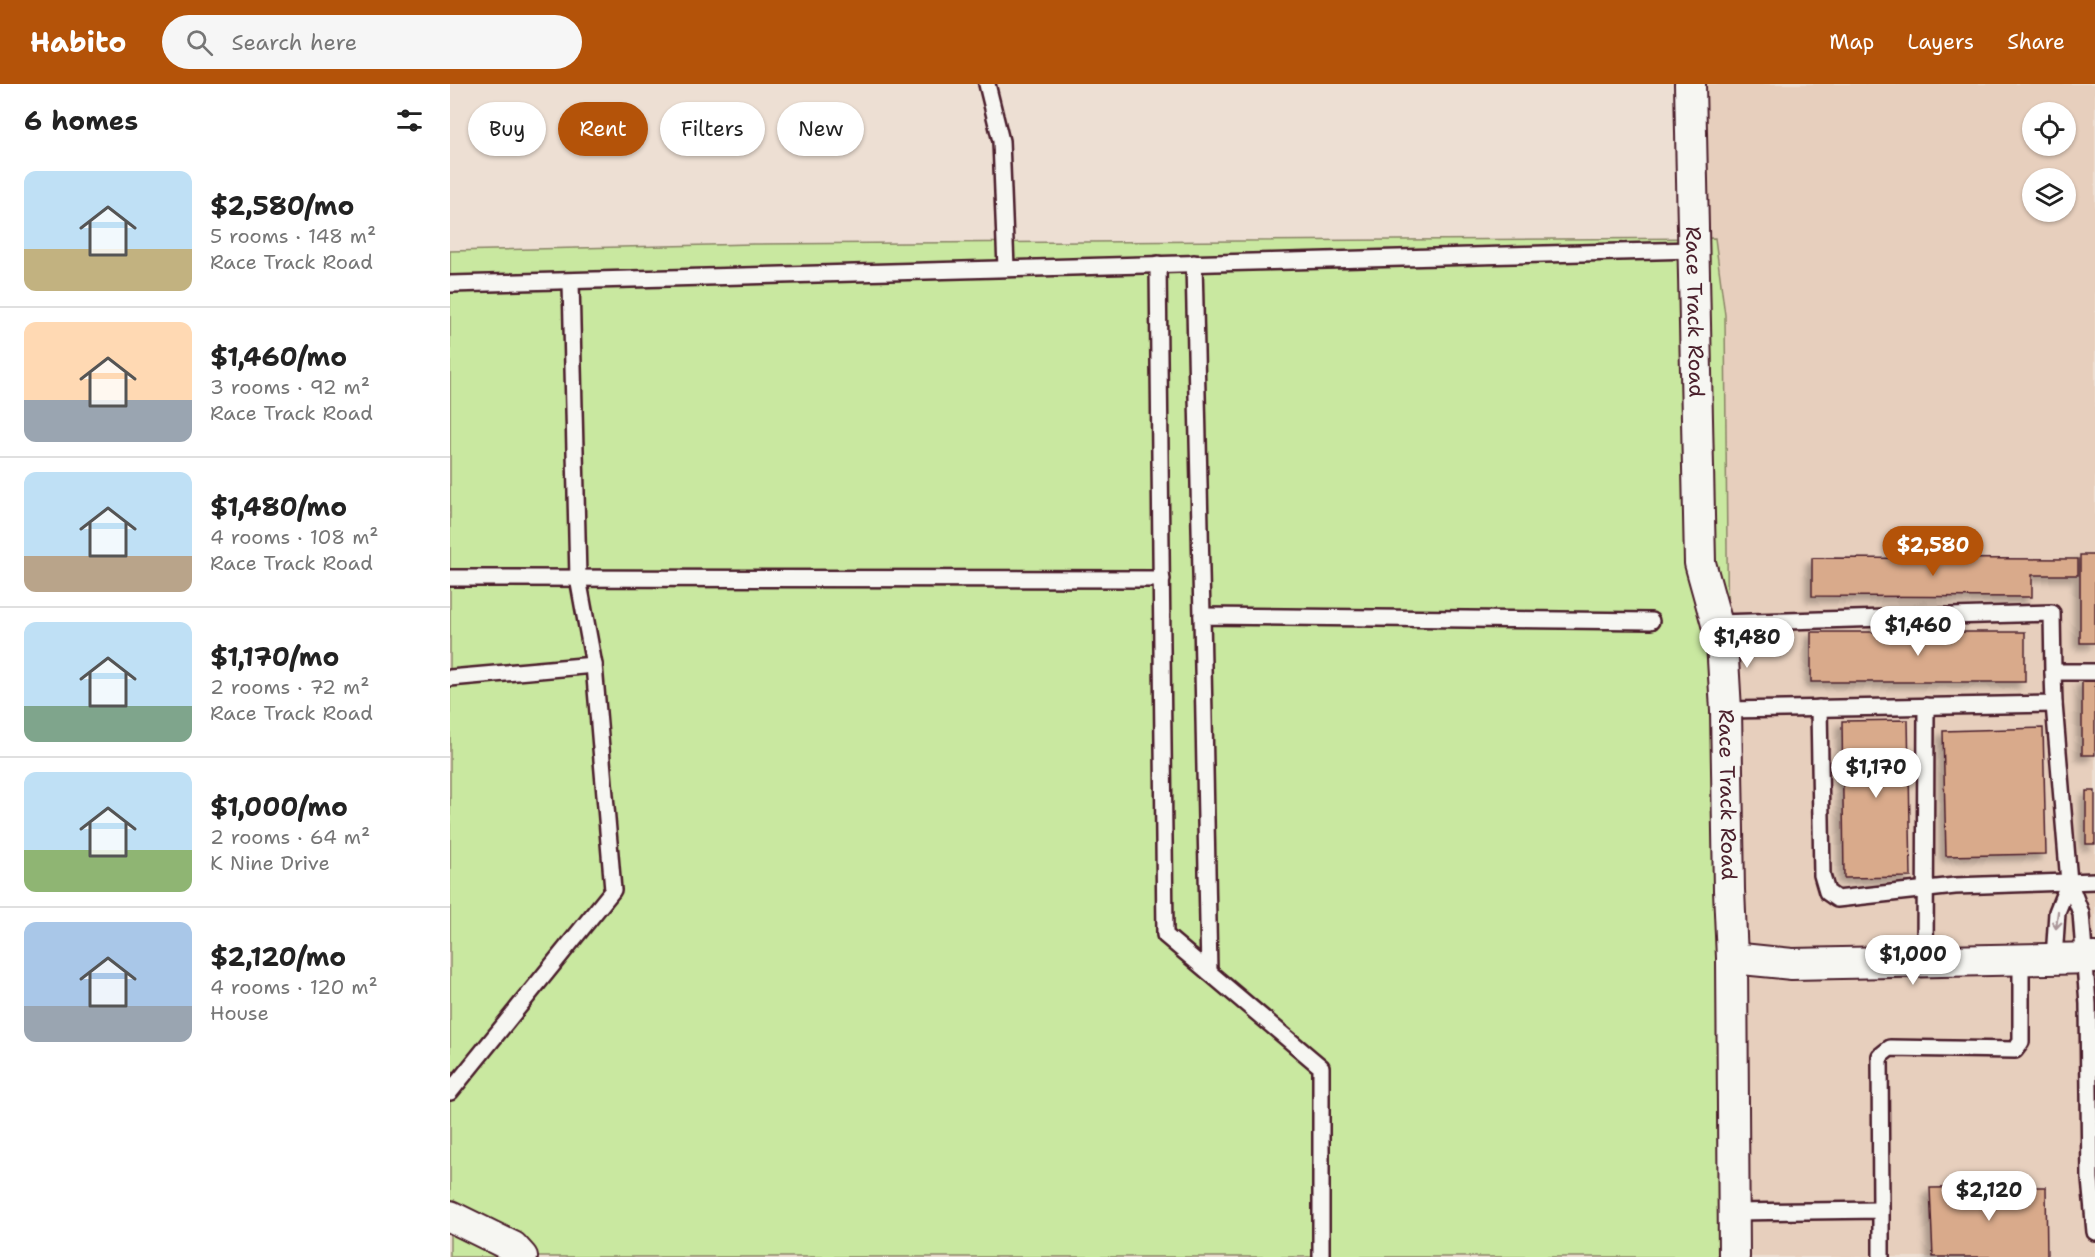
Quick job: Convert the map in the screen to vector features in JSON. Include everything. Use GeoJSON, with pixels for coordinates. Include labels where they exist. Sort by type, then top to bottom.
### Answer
{"type":"FeatureCollection","features":[{"type":"Feature","properties":{"kind":"street","name":"Race Track Road"},"geometry":{"type":"LineString","coordinates":[[1690,84],[1700,563],[1722,642],[1726,710],[1732,958],[1734,1257]]}},
{"type":"Feature","properties":{"kind":"street"},"geometry":{"type":"LineString","coordinates":[[1732,958],[1792,964],[2078,959]]}},
{"type":"Feature","properties":{"kind":"street"},"geometry":{"type":"LineString","coordinates":[[450,1216],[513,1247],[522,1257]]}},
{"type":"Feature","properties":{"kind":"lane"},"geometry":{"type":"LineString","coordinates":[[987,84],[1001,141],[1006,268]]}},
{"type":"Feature","properties":{"kind":"lane"},"geometry":{"type":"LineString","coordinates":[[450,284],[1693,250]]}},
{"type":"Feature","properties":{"kind":"lane"},"geometry":{"type":"LineString","coordinates":[[1194,263],[1209,972]]}},
{"type":"Feature","properties":{"kind":"lane"},"geometry":{"type":"LineString","coordinates":[[1158,264],[1165,935],[1322,1067],[1321,1257]]}},
{"type":"Feature","properties":{"kind":"lane"},"geometry":{"type":"LineString","coordinates":[[450,1092],[613,890],[594,665],[578,578],[571,282]]}},
{"type":"Feature","properties":{"kind":"lane"},"geometry":{"type":"LineString","coordinates":[[450,578],[1162,579]]}},
{"type":"Feature","properties":{"kind":"lane"},"geometry":{"type":"LineString","coordinates":[[1717,623],[2052,613],[2054,704],[2069,882],[2081,913],[2078,959]]}},
{"type":"Feature","properties":{"kind":"lane"},"geometry":{"type":"LineString","coordinates":[[1202,616],[1651,621]]}},
{"type":"Feature","properties":{"kind":"lane"},"geometry":{"type":"LineString","coordinates":[[450,678],[594,665]]}},
{"type":"Feature","properties":{"kind":"lane"},"geometry":{"type":"LineString","coordinates":[[2053,672],[2095,672]]}},
{"type":"Feature","properties":{"kind":"lane"},"geometry":{"type":"LineString","coordinates":[[1726,710],[2054,704]]}},
{"type":"Feature","properties":{"kind":"lane"},"geometry":{"type":"LineString","coordinates":[[1925,961],[1926,706]]}},
{"type":"Feature","properties":{"kind":"lane"},"geometry":{"type":"LineString","coordinates":[[1819,708],[1822,875],[1827,892],[1837,899],[1954,886],[2095,881]]}},
{"type":"Feature","properties":{"kind":"lane"},"geometry":{"type":"LineString","coordinates":[[2069,882],[2058,912],[2078,959],[2088,1004],[2090,1179],[2094,1198],[2095,1232]]}},
{"type":"Feature","properties":{"kind":"lane"},"geometry":{"type":"LineString","coordinates":[[1881,1257],[1880,1056],[1890,1048],[2015,1050],[2021,1042],[2021,960]]}},
{"type":"Feature","properties":{"kind":"lane"},"geometry":{"type":"LineString","coordinates":[[1734,1212],[1881,1210]]}},
{"type":"Feature","properties":{"kind":"shaded area"},"geometry":{"type":"Polygon","coordinates":[[[1687,84],[2095,84],[2095,1257],[1733,1257],[1725,315],[1715,239],[1688,238],[1687,84]]]}},
{"type":"Feature","properties":{"kind":"green space"},"geometry":{"type":"Polygon","coordinates":[[[1715,238],[1725,315],[1733,1257],[450,1257],[450,251],[753,244],[1715,238]]]}},
{"type":"Feature","properties":{"kind":"building"},"geometry":{"type":"Polygon","coordinates":[[[2080,555],[2095,555],[2095,643],[2080,643],[2080,555]]]}},
{"type":"Feature","properties":{"kind":"building"},"geometry":{"type":"Polygon","coordinates":[[[1812,558],[2078,559],[2078,575],[2032,575],[2032,597],[1812,596],[1812,558]]]}},
{"type":"Feature","properties":{"kind":"building"},"geometry":{"type":"Polygon","coordinates":[[[1811,632],[2025,632],[2025,682],[1811,682],[1811,632]]]}},
{"type":"Feature","properties":{"kind":"building"},"geometry":{"type":"Polygon","coordinates":[[[2082,680],[2095,680],[2095,755],[2082,755],[2082,680]]]}},
{"type":"Feature","properties":{"kind":"building"},"geometry":{"type":"Polygon","coordinates":[[[1908,720],[1911,877],[1844,878],[1842,721],[1908,720]]]}},
{"type":"Feature","properties":{"kind":"building"},"geometry":{"type":"Polygon","coordinates":[[[2043,728],[2046,854],[1946,856],[1943,731],[2043,728]]]}},
{"type":"Feature","properties":{"kind":"building"},"geometry":{"type":"Polygon","coordinates":[[[2086,791],[2095,791],[2095,844],[2086,844],[2086,791]]]}},
{"type":"Feature","properties":{"kind":"building"},"geometry":{"type":"Polygon","coordinates":[[[2046,1187],[2047,1257],[1933,1257],[1930,1188],[2046,1187]]]}}]}
